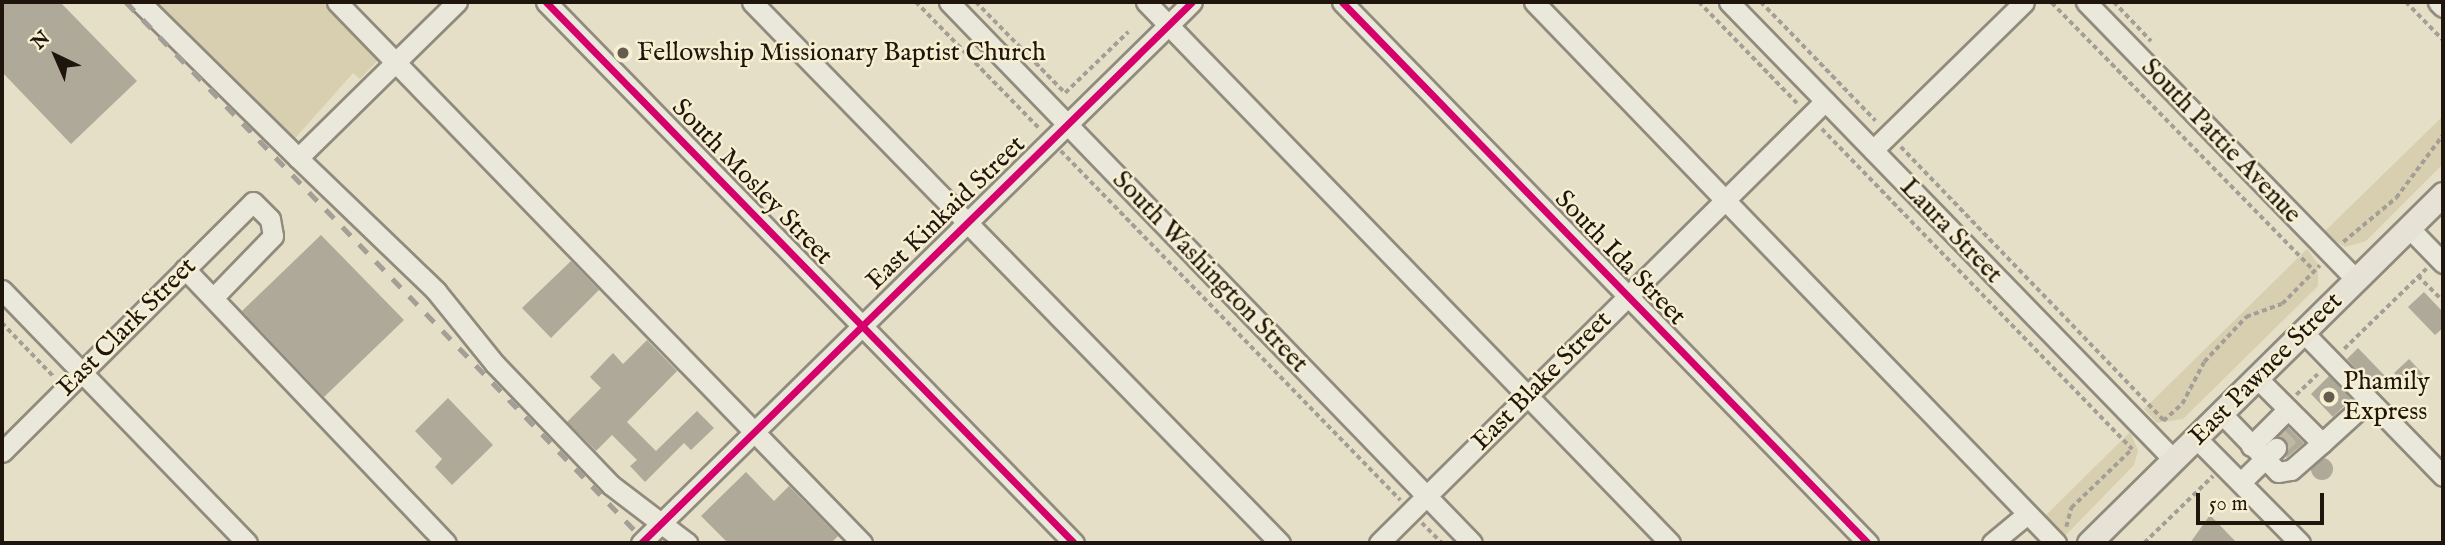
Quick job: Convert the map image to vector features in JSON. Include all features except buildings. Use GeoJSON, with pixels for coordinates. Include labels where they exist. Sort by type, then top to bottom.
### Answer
{"type":"FeatureCollection","features":[{"type":"Feature","properties":{"kind":"main road","name":"East Pawnee Street"},"geometry":{"type":"LineString","coordinates":[[2094,542],[2443,194]]}},
{"type":"Feature","properties":{"kind":"street"},"geometry":{"type":"LineString","coordinates":[[140,2],[303,152],[436,291],[495,364],[611,485],[634,507],[663,522],[687,543]]}},
{"type":"Feature","properties":{"kind":"street"},"geometry":{"type":"LineString","coordinates":[[337,2],[862,543]]}},
{"type":"Feature","properties":{"kind":"street"},"geometry":{"type":"LineString","coordinates":[[303,152],[457,2]]}},
{"type":"Feature","properties":{"kind":"street","name":"South Mosley Street"},"geometry":{"type":"LineString","coordinates":[[546,2],[1074,543]]}},
{"type":"Feature","properties":{"kind":"street"},"geometry":{"type":"LineString","coordinates":[[752,2],[965,224],[1280,543]]}},
{"type":"Feature","properties":{"kind":"street","name":"South Washington Street"},"geometry":{"type":"LineString","coordinates":[[949,2],[1472,543]]}},
{"type":"Feature","properties":{"kind":"street"},"geometry":{"type":"LineString","coordinates":[[1146,2],[1670,543]]}},
{"type":"Feature","properties":{"kind":"street","name":"East Kinkaid Street"},"geometry":{"type":"LineString","coordinates":[[641,543],[1192,2]]}},
{"type":"Feature","properties":{"kind":"street","name":"South Ida Street"},"geometry":{"type":"LineString","coordinates":[[1342,2],[1868,543]]}},
{"type":"Feature","properties":{"kind":"street"},"geometry":{"type":"LineString","coordinates":[[1534,2],[2055,542]]}},
{"type":"Feature","properties":{"kind":"street","name":"Laura Street"},"geometry":{"type":"LineString","coordinates":[[1729,2],[1873,150],[2156,427],[2174,460]]}},
{"type":"Feature","properties":{"kind":"street"},"geometry":{"type":"LineString","coordinates":[[1873,150],[2024,2]]}},
{"type":"Feature","properties":{"kind":"street","name":"South Pattie Avenue"},"geometry":{"type":"LineString","coordinates":[[2087,2],[2356,280]]}},
{"type":"Feature","properties":{"kind":"street"},"geometry":{"type":"LineString","coordinates":[[2438,2],[2443,7]]}},
{"type":"Feature","properties":{"kind":"street","name":"East Blake Street"},"geometry":{"type":"LineString","coordinates":[[1379,543],[1825,101]]}},
{"type":"Feature","properties":{"kind":"street","name":"East Clark Street"},"geometry":{"type":"LineString","coordinates":[[2,452],[253,202],[270,219],[273,236],[214,298]]}},
{"type":"Feature","properties":{"kind":"street"},"geometry":{"type":"LineString","coordinates":[[2409,228],[2443,263]]}},
{"type":"Feature","properties":{"kind":"street"},"geometry":{"type":"LineString","coordinates":[[185,270],[446,543]]}},
{"type":"Feature","properties":{"kind":"street"},"geometry":{"type":"LineString","coordinates":[[2,290],[247,543]]}},
{"type":"Feature","properties":{"kind":"street"},"geometry":{"type":"LineString","coordinates":[[2303,332],[2443,476]]}},
{"type":"Feature","properties":{"kind":"street"},"geometry":{"type":"LineString","coordinates":[[2257,378],[2288,409],[2297,428],[2322,443]]}},
{"type":"Feature","properties":{"kind":"street"},"geometry":{"type":"LineString","coordinates":[[2221,413],[2287,472],[2368,401]]}},
{"type":"Feature","properties":{"kind":"street"},"geometry":{"type":"LineString","coordinates":[[2241,482],[2264,451],[2288,409]]}},
{"type":"Feature","properties":{"kind":"street"},"geometry":{"type":"LineString","coordinates":[[2196,438],[2300,543]]}},
{"type":"Feature","properties":{"kind":"street"},"geometry":{"type":"LineString","coordinates":[[1992,543],[2027,514]]}},
{"type":"Feature","properties":{"kind":"path"},"geometry":{"type":"LineString","coordinates":[[916,2],[1442,543]]}},
{"type":"Feature","properties":{"kind":"path"},"geometry":{"type":"LineString","coordinates":[[976,2],[1065,93],[1128,32]]}},
{"type":"Feature","properties":{"kind":"path"},"geometry":{"type":"LineString","coordinates":[[1699,2],[2132,449]]}},
{"type":"Feature","properties":{"kind":"path"},"geometry":{"type":"LineString","coordinates":[[1761,2],[1889,135],[2156,427]]}},
{"type":"Feature","properties":{"kind":"path"},"geometry":{"type":"LineString","coordinates":[[2052,2],[2314,271]]}},
{"type":"Feature","properties":{"kind":"path"},"geometry":{"type":"LineString","coordinates":[[2406,2],[2443,40]]}},
{"type":"Feature","properties":{"kind":"path"},"geometry":{"type":"LineString","coordinates":[[2055,542],[2065,531],[2071,508],[2182,404],[2204,362],[2246,317],[2282,304],[2331,254],[2396,198],[2443,135]]}},
{"type":"Feature","properties":{"kind":"path"},"geometry":{"type":"LineString","coordinates":[[2418,276],[2443,301]]}},
{"type":"Feature","properties":{"kind":"path"},"geometry":{"type":"LineString","coordinates":[[2,323],[56,379]]}},
{"type":"Feature","properties":{"kind":"shaded area"},"geometry":{"type":"Polygon","coordinates":[[[155,2],[328,2],[381,57],[360,79],[353,73],[291,143],[155,2]]]}},
{"type":"Feature","properties":{"kind":"shaded area"},"geometry":{"type":"Polygon","coordinates":[[[2443,116],[2443,164],[2366,241],[2345,247],[2323,233],[2443,116]]]}},
{"type":"Feature","properties":{"kind":"shaded area"},"geometry":{"type":"Polygon","coordinates":[[[2307,249],[2318,264],[2318,286],[2183,419],[2157,423],[2144,409],[2307,249]]]}},
{"type":"Feature","properties":{"kind":"shaded area"},"geometry":{"type":"Polygon","coordinates":[[[2130,432],[2138,450],[2134,465],[2062,539],[2042,519],[2130,432]]]}},
{"type":"Feature","properties":{"kind":"tunnel"},"geometry":{"type":"LineString","coordinates":[[2276,448],[2293,432]]}},
{"type":"Feature","properties":{"kind":"railway"},"geometry":{"type":"LineString","coordinates":[[126,2],[647,543]]}},
{"type":"Feature","properties":{"kind":"cycle path"},"geometry":{"type":"LineString","coordinates":[[546,2],[1074,543]]}},
{"type":"Feature","properties":{"kind":"cycle path"},"geometry":{"type":"LineString","coordinates":[[641,543],[1192,2]]}},
{"type":"Feature","properties":{"kind":"cycle path"},"geometry":{"type":"LineString","coordinates":[[1342,2],[1868,543]]}},
{"type":"Feature","properties":{"kind":"place","name":"Fellowship Missionary Baptist Church"},"geometry":{"type":"Point","coordinates":[623,53]}},
{"type":"Feature","properties":{"kind":"place","name":"Phamily Express"},"geometry":{"type":"Point","coordinates":[2329,397]}}]}
